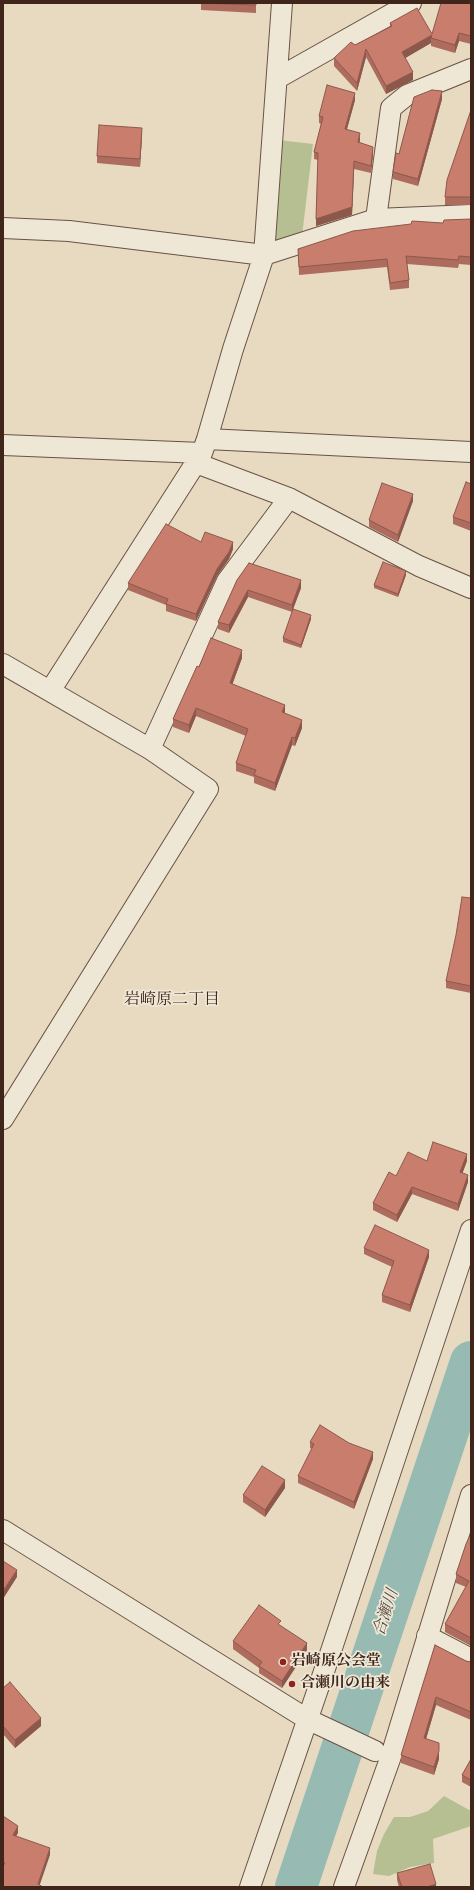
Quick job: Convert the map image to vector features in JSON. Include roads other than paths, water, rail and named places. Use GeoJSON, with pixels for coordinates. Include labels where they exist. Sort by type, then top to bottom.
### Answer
{"type":"FeatureCollection","features":[{"type":"Feature","properties":{"kind":"street"},"geometry":{"type":"LineString","coordinates":[[50,691],[202,451],[233,349],[264,255],[278,78],[282,3]]}},
{"type":"Feature","properties":{"kind":"street"},"geometry":{"type":"LineString","coordinates":[[278,78],[412,3]]}},
{"type":"Feature","properties":{"kind":"street"},"geometry":{"type":"LineString","coordinates":[[376,219],[391,108],[407,94],[471,69]]}},
{"type":"Feature","properties":{"kind":"street"},"geometry":{"type":"LineString","coordinates":[[3,228],[69,231],[264,255],[376,219],[471,215]]}},
{"type":"Feature","properties":{"kind":"street"},"geometry":{"type":"LineString","coordinates":[[3,445],[202,451],[471,452]]}},
{"type":"Feature","properties":{"kind":"street"},"geometry":{"type":"LineString","coordinates":[[202,451],[419,566],[471,588]]}},
{"type":"Feature","properties":{"kind":"street"},"geometry":{"type":"LineString","coordinates":[[150,749],[227,581],[289,498]]}},
{"type":"Feature","properties":{"kind":"street"},"geometry":{"type":"LineString","coordinates":[[3,664],[150,749],[208,789],[3,1119]]}},
{"type":"Feature","properties":{"kind":"street"},"geometry":{"type":"LineString","coordinates":[[250,1887],[471,1230]]}},
{"type":"Feature","properties":{"kind":"street"},"geometry":{"type":"LineString","coordinates":[[344,1887],[390,1759],[471,1495]]}},
{"type":"Feature","properties":{"kind":"street"},"geometry":{"type":"LineString","coordinates":[[3,1530],[307,1719],[375,1751]]}},
{"type":"Feature","properties":{"kind":"street"},"geometry":{"type":"LineString","coordinates":[[427,1636],[471,1659]]}},
{"type":"Feature","properties":{"kind":"waterway","name":"合瀬川"},"geometry":{"type":"LineString","coordinates":[[296,1887],[471,1362]]}},
{"type":"Feature","properties":{"kind":"place","name":"岩崎原公会堂"},"geometry":{"type":"Point","coordinates":[283,1662]}},
{"type":"Feature","properties":{"kind":"place","name":"合瀬川の由来"},"geometry":{"type":"Point","coordinates":[292,1684]}},
{"type":"Feature","properties":{"kind":"district","name":"岩崎原二丁目"},"geometry":{"type":"Point","coordinates":[172,1001]}}]}
